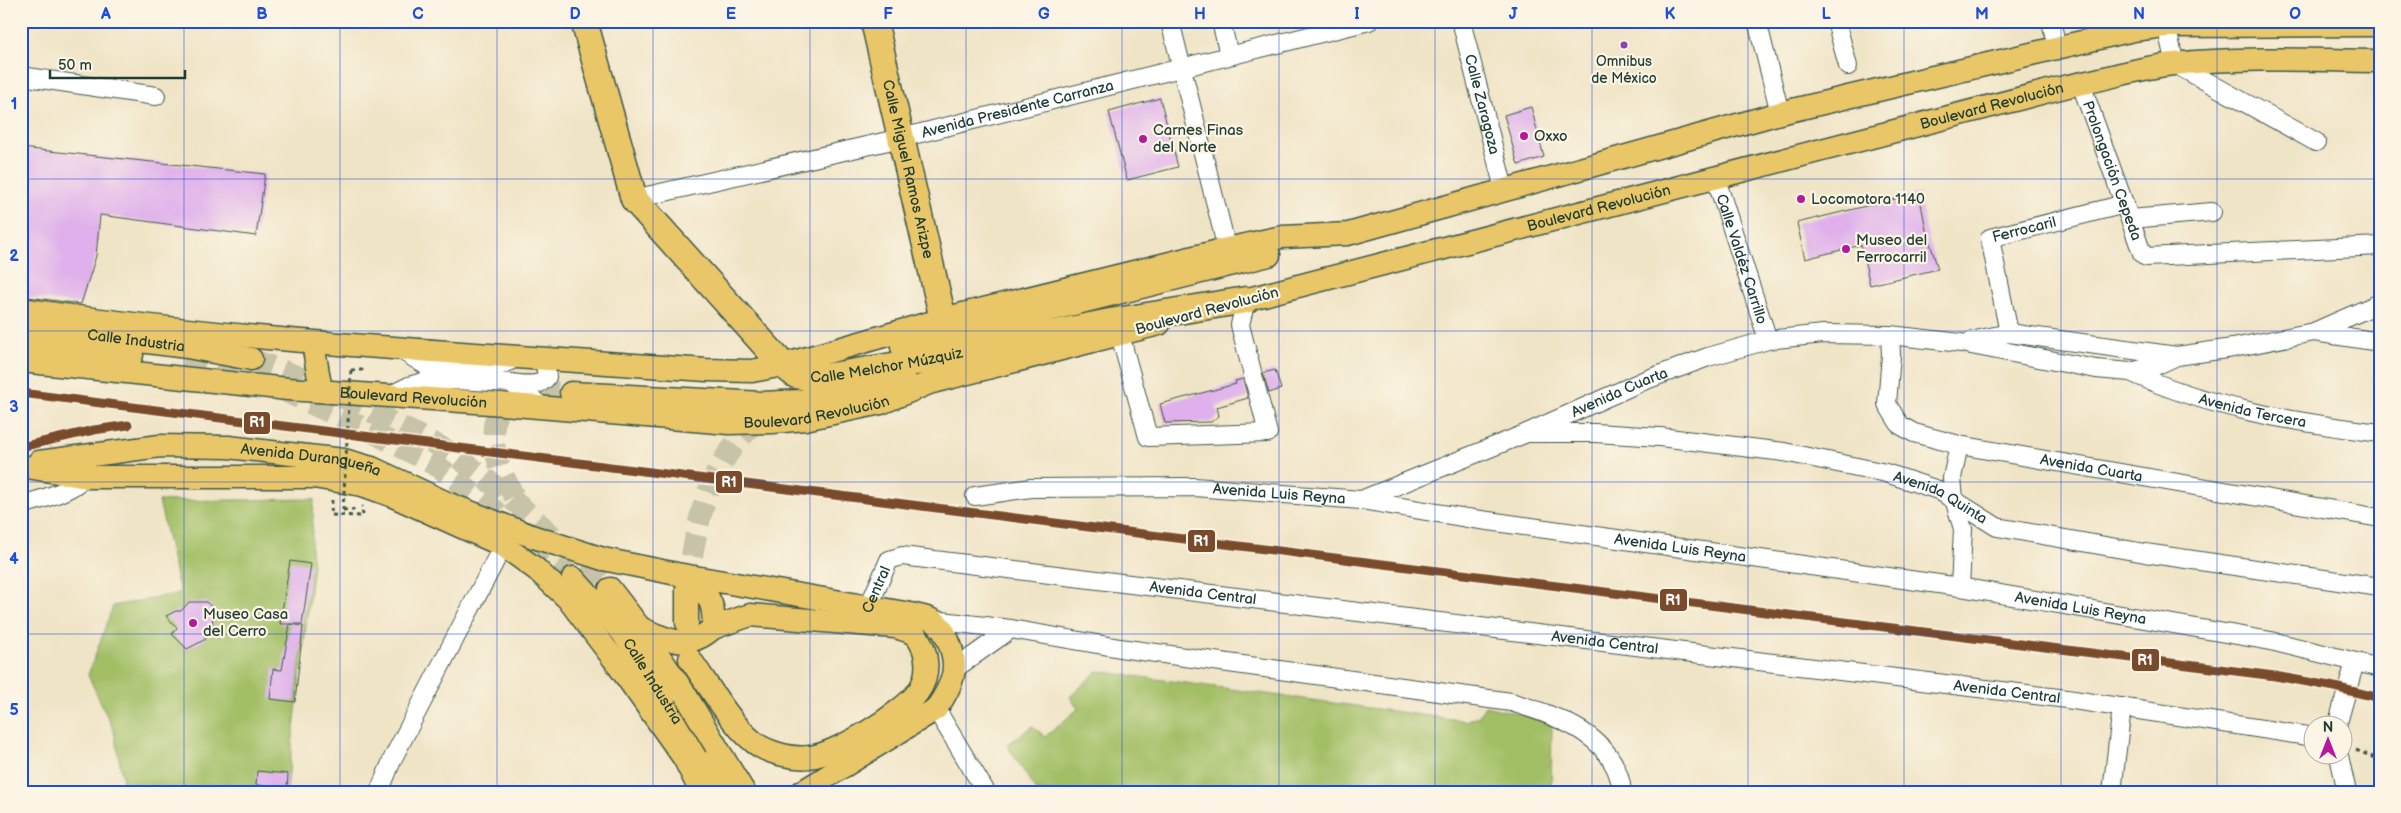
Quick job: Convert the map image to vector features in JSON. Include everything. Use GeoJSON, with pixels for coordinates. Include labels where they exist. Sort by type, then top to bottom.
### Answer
{"type":"FeatureCollection","features":[{"type":"Feature","properties":{"kind":"highway","name":"Calle Melchor Múzquiz"},"geometry":{"type":"LineString","coordinates":[[584,21],[634,199],[783,365],[801,376],[826,377],[916,362],[1110,322],[1246,300]]}},
{"type":"Feature","properties":{"kind":"highway","name":"Calle Miguel Ramos Arizpe"},"geometry":{"type":"LineString","coordinates":[[874,21],[943,319]]}},
{"type":"Feature","properties":{"kind":"main road"},"geometry":{"type":"LineString","coordinates":[[902,347],[1094,300],[1348,234],[1780,113],[2133,30],[2166,24],[2380,25]]}},
{"type":"Feature","properties":{"kind":"main road"},"geometry":{"type":"LineString","coordinates":[[2280,24],[2280,60]]}},
{"type":"Feature","properties":{"kind":"main road","name":"Boulevard Revolución"},"geometry":{"type":"LineString","coordinates":[[21,360],[321,391],[729,423],[805,419],[882,403],[929,383],[1120,335],[1246,300],[1716,178],[2148,68],[2175,64],[2280,60],[2380,61]]}},
{"type":"Feature","properties":{"kind":"main road"},"geometry":{"type":"LineString","coordinates":[[21,309],[87,319],[313,343],[723,371],[752,371],[783,365],[943,319],[1282,237],[1348,234]]}},
{"type":"Feature","properties":{"kind":"main road","name":"Calle Industria"},"geometry":{"type":"LineString","coordinates":[[21,326],[187,347],[251,359]]}},
{"type":"Feature","properties":{"kind":"main road","name":"Calle Industria"},"geometry":{"type":"LineString","coordinates":[[21,342],[183,362]]}},
{"type":"Feature","properties":{"kind":"main road"},"geometry":{"type":"LineString","coordinates":[[313,343],[321,391]]}},
{"type":"Feature","properties":{"kind":"main road"},"geometry":{"type":"LineString","coordinates":[[571,393],[763,403],[800,401],[842,395],[871,388],[929,383]]}},
{"type":"Feature","properties":{"kind":"main road","name":"Avenida Durangueña"},"geometry":{"type":"LineString","coordinates":[[21,466],[160,446],[228,447],[344,460],[372,468],[508,538]]}},
{"type":"Feature","properties":{"kind":"main road"},"geometry":{"type":"LineString","coordinates":[[21,466],[86,476],[313,477],[354,495],[393,496],[508,538],[534,537],[603,559],[697,585],[708,595],[714,610],[713,628]]}},
{"type":"Feature","properties":{"kind":"main road"},"geometry":{"type":"LineString","coordinates":[[508,538],[536,569],[568,599],[684,758],[700,791]]}},
{"type":"Feature","properties":{"kind":"main road","name":"Calle Industria"},"geometry":{"type":"LineString","coordinates":[[573,578],[622,632],[722,792]]}},
{"type":"Feature","properties":{"kind":"main road"},"geometry":{"type":"LineString","coordinates":[[682,582],[865,616],[915,634],[926,657],[927,670],[923,685],[904,705],[883,721],[838,749],[809,758],[793,756],[761,747],[747,735],[726,711],[689,656],[693,746]]}},
{"type":"Feature","properties":{"kind":"main road"},"geometry":{"type":"LineString","coordinates":[[682,582],[686,623]]}},
{"type":"Feature","properties":{"kind":"main road","name":"Calle Industria"},"geometry":{"type":"LineString","coordinates":[[610,590],[640,628],[685,694],[744,792]]}},
{"type":"Feature","properties":{"kind":"main road"},"geometry":{"type":"LineString","coordinates":[[640,628],[669,641],[683,642],[706,634],[713,628],[750,615],[865,616],[911,614],[933,620],[946,634],[953,651],[956,668],[949,687],[936,709],[802,792]]}},
{"type":"Feature","properties":{"kind":"street"},"geometry":{"type":"LineString","coordinates":[[1170,21],[1227,250]]}},
{"type":"Feature","properties":{"kind":"street"},"geometry":{"type":"LineString","coordinates":[[1221,21],[1229,55]]}},
{"type":"Feature","properties":{"kind":"street","name":"Avenida Presidente Carranza"},"geometry":{"type":"LineString","coordinates":[[634,199],[901,138],[1229,55],[1323,27],[1369,21]]}},
{"type":"Feature","properties":{"kind":"street","name":"Calle Zaragoza"},"geometry":{"type":"LineString","coordinates":[[1461,21],[1504,189]]}},
{"type":"Feature","properties":{"kind":"street"},"geometry":{"type":"LineString","coordinates":[[1757,21],[1780,113]]}},
{"type":"Feature","properties":{"kind":"street"},"geometry":{"type":"LineString","coordinates":[[1836,21],[1848,66]]}},
{"type":"Feature","properties":{"kind":"street"},"geometry":{"type":"LineString","coordinates":[[2051,21],[2057,47]]}},
{"type":"Feature","properties":{"kind":"street"},"geometry":{"type":"LineString","coordinates":[[2166,24],[2175,64],[2316,142]]}},
{"type":"Feature","properties":{"kind":"street"},"geometry":{"type":"LineString","coordinates":[[21,76],[156,96]]}},
{"type":"Feature","properties":{"kind":"street","name":"Prolongación Cepeda"},"geometry":{"type":"LineString","coordinates":[[2081,84],[2142,253],[2146,258],[2380,246]]}},
{"type":"Feature","properties":{"kind":"street","name":"Calle Valdéz Carrillo"},"geometry":{"type":"LineString","coordinates":[[1716,178],[1768,340]]}},
{"type":"Feature","properties":{"kind":"street","name":"Ferrocaril"},"geometry":{"type":"LineString","coordinates":[[2010,334],[1990,238],[2127,212],[2212,212]]}},
{"type":"Feature","properties":{"kind":"street"},"geometry":{"type":"LineString","coordinates":[[1120,335],[1148,437],[1268,433],[1240,325],[1246,300]]}},
{"type":"Feature","properties":{"kind":"street","name":"Avenida Cuarta"},"geometry":{"type":"LineString","coordinates":[[1961,343],[2010,334],[2177,356],[2233,348],[2314,332],[2380,303]]}},
{"type":"Feature","properties":{"kind":"street"},"geometry":{"type":"LineString","coordinates":[[2314,332],[2380,342]]}},
{"type":"Feature","properties":{"kind":"street","name":"Avenida Cuarta"},"geometry":{"type":"LineString","coordinates":[[1361,500],[1527,433],[1643,381],[1708,357],[1768,340],[1823,334],[1890,335],[1961,343],[2096,369],[2130,372],[2155,366],[2177,356]]}},
{"type":"Feature","properties":{"kind":"street","name":"Avenida Cuarta"},"geometry":{"type":"LineString","coordinates":[[1890,335],[1891,355],[1887,404],[1900,425],[1914,433],[1959,445],[2380,518]]}},
{"type":"Feature","properties":{"kind":"street"},"geometry":{"type":"LineString","coordinates":[[391,396],[409,386],[427,381],[457,380],[538,384],[544,382],[547,377],[544,358]]}},
{"type":"Feature","properties":{"kind":"street","name":"Avenida Tercera"},"geometry":{"type":"LineString","coordinates":[[2130,372],[2200,400],[2308,424],[2380,433]]}},
{"type":"Feature","properties":{"kind":"street"},"geometry":{"type":"LineString","coordinates":[[511,383],[543,407]]}},
{"type":"Feature","properties":{"kind":"street","name":"Avenida Quinta"},"geometry":{"type":"LineString","coordinates":[[1527,433],[1595,433],[1660,438],[1784,452],[1886,473],[1938,490],[1997,527],[2145,553],[2380,587]]}},
{"type":"Feature","properties":{"kind":"street"},"geometry":{"type":"LineString","coordinates":[[1959,445],[1952,478],[1954,499],[1963,529],[1960,587]]}},
{"type":"Feature","properties":{"kind":"street"},"geometry":{"type":"LineString","coordinates":[[21,505],[53,496],[86,476],[97,454]]}},
{"type":"Feature","properties":{"kind":"street","name":"Avenida Luis Reyna"},"geometry":{"type":"LineString","coordinates":[[975,496],[1031,488],[1194,487],[1361,500],[1467,518],[1960,587],[2271,641],[2380,668]]}},
{"type":"Feature","properties":{"kind":"street"},"geometry":{"type":"LineString","coordinates":[[378,792],[508,538]]}},
{"type":"Feature","properties":{"kind":"street","name":"Central"},"geometry":{"type":"LineString","coordinates":[[865,616],[888,560],[894,557]]}},
{"type":"Feature","properties":{"kind":"street","name":"Avenida Central"},"geometry":{"type":"LineString","coordinates":[[894,557],[2122,707],[2304,735]]}},
{"type":"Feature","properties":{"kind":"street"},"geometry":{"type":"LineString","coordinates":[[933,620],[1011,629],[1120,648],[1511,702],[1549,714],[1585,732],[1608,752],[1621,781],[1622,792]]}},
{"type":"Feature","properties":{"kind":"street"},"geometry":{"type":"LineString","coordinates":[[956,668],[1011,629]]}},
{"type":"Feature","properties":{"kind":"street"},"geometry":{"type":"LineString","coordinates":[[2341,716],[2355,662]]}},
{"type":"Feature","properties":{"kind":"street"},"geometry":{"type":"LineString","coordinates":[[2113,792],[2122,707]]}},
{"type":"Feature","properties":{"kind":"street"},"geometry":{"type":"LineString","coordinates":[[936,709],[986,792]]}},
{"type":"Feature","properties":{"kind":"street"},"geometry":{"type":"LineString","coordinates":[[2346,766],[2347,792]]}},
{"type":"Feature","properties":{"kind":"path"},"geometry":{"type":"LineString","coordinates":[[351,370],[344,510],[353,510],[354,495]]}},
{"type":"Feature","properties":{"kind":"path"},"geometry":{"type":"LineString","coordinates":[[354,495],[363,516],[331,515],[333,499],[354,495]]}},
{"type":"Feature","properties":{"kind":"path"},"geometry":{"type":"LineString","coordinates":[[2354,754],[2380,760]]}},
{"type":"Feature","properties":{"kind":"green space"},"geometry":{"type":"Polygon","coordinates":[[[314,499],[311,550],[313,564],[287,789],[226,784],[183,792],[125,792],[114,731],[88,675],[113,606],[180,593],[159,501],[314,499]]]}},
{"type":"Feature","properties":{"kind":"green space"},"geometry":{"type":"Polygon","coordinates":[[[1097,671],[1466,721],[1479,716],[1485,706],[1552,721],[1551,792],[1037,792],[1007,745],[1033,726],[1045,737],[1078,709],[1070,697],[1097,671]]]}},
{"type":"Feature","properties":{"kind":"building","name":"Carnes Finas del Norte"},"geometry":{"type":"Polygon","coordinates":[[[1160,98],[1178,167],[1127,180],[1109,112],[1160,98]]]}},
{"type":"Feature","properties":{"kind":"building","name":"Oxxo"},"geometry":{"type":"Polygon","coordinates":[[[1531,107],[1544,157],[1518,165],[1504,115],[1531,107]]]}},
{"type":"Feature","properties":{"kind":"building"},"geometry":{"type":"Polygon","coordinates":[[[21,148],[265,174],[256,236],[100,215],[96,256],[81,304],[21,296],[21,148]]]}},
{"type":"Feature","properties":{"kind":"building"},"geometry":{"type":"Polygon","coordinates":[[[1919,193],[1926,230],[1938,269],[1870,285],[1861,245],[1805,259],[1797,223],[1919,193]]]}},
{"type":"Feature","properties":{"kind":"building"},"geometry":{"type":"Polygon","coordinates":[[[1275,370],[1281,389],[1269,393],[1263,373],[1275,370]]]}},
{"type":"Feature","properties":{"kind":"building"},"geometry":{"type":"Polygon","coordinates":[[[1243,379],[1248,398],[1217,407],[1219,416],[1211,422],[1165,423],[1160,404],[1236,384],[1235,381],[1243,379]]]}},
{"type":"Feature","properties":{"kind":"building"},"geometry":{"type":"Polygon","coordinates":[[[290,561],[311,564],[302,624],[280,624],[290,561]]]}},
{"type":"Feature","properties":{"kind":"building","name":"Museo Casa del Cerro"},"geometry":{"type":"Polygon","coordinates":[[[189,602],[206,602],[212,607],[213,626],[204,636],[206,639],[187,649],[172,634],[177,628],[166,616],[176,611],[181,611],[189,602]]]}},
{"type":"Feature","properties":{"kind":"building"},"geometry":{"type":"Polygon","coordinates":[[[290,624],[303,626],[295,702],[270,699],[273,669],[282,670],[290,624]]]}},
{"type":"Feature","properties":{"kind":"building"},"geometry":{"type":"Polygon","coordinates":[[[257,771],[288,774],[287,789],[256,785],[257,771]]]}},
{"type":"Feature","properties":{"kind":"tunnel"},"geometry":{"type":"LineString","coordinates":[[251,359],[312,382],[451,452],[518,504],[610,589]]}},
{"type":"Feature","properties":{"kind":"tunnel"},"geometry":{"type":"LineString","coordinates":[[183,362],[250,378]]}},
{"type":"Feature","properties":{"kind":"tunnel"},"geometry":{"type":"LineString","coordinates":[[280,389],[372,432],[439,467],[514,526],[573,578]]}},
{"type":"Feature","properties":{"kind":"tunnel"},"geometry":{"type":"LineString","coordinates":[[514,496],[500,468],[493,437],[495,423],[500,410],[511,400],[529,394],[544,392],[571,393]]}},
{"type":"Feature","properties":{"kind":"tunnel"},"geometry":{"type":"LineString","coordinates":[[687,589],[701,515],[708,492],[718,470],[731,449],[748,430],[768,414]]}},
{"type":"Feature","properties":{"kind":"transit line","name":"R1"},"geometry":{"type":"LineString","coordinates":[[21,393],[2275,676],[2380,698]]}},
{"type":"Feature","properties":{"kind":"transit line","name":"R1"},"geometry":{"type":"LineString","coordinates":[[21,447],[94,430],[128,425]]}},
{"type":"Feature","properties":{"kind":"place","name":"Omnibus de México"},"geometry":{"type":"Point","coordinates":[1624,45]}},
{"type":"Feature","properties":{"kind":"place","name":"Oxxo"},"geometry":{"type":"Point","coordinates":[1524,136]}},
{"type":"Feature","properties":{"kind":"place","name":"Carnes Finas del Norte"},"geometry":{"type":"Point","coordinates":[1143,139]}},
{"type":"Feature","properties":{"kind":"place","name":"Locomotora 1140"},"geometry":{"type":"Point","coordinates":[1801,199]}},
{"type":"Feature","properties":{"kind":"place","name":"Museo del Ferrocarril"},"geometry":{"type":"Point","coordinates":[1846,249]}},
{"type":"Feature","properties":{"kind":"place","name":"Museo Casa del Cerro"},"geometry":{"type":"Point","coordinates":[193,623]}}]}
